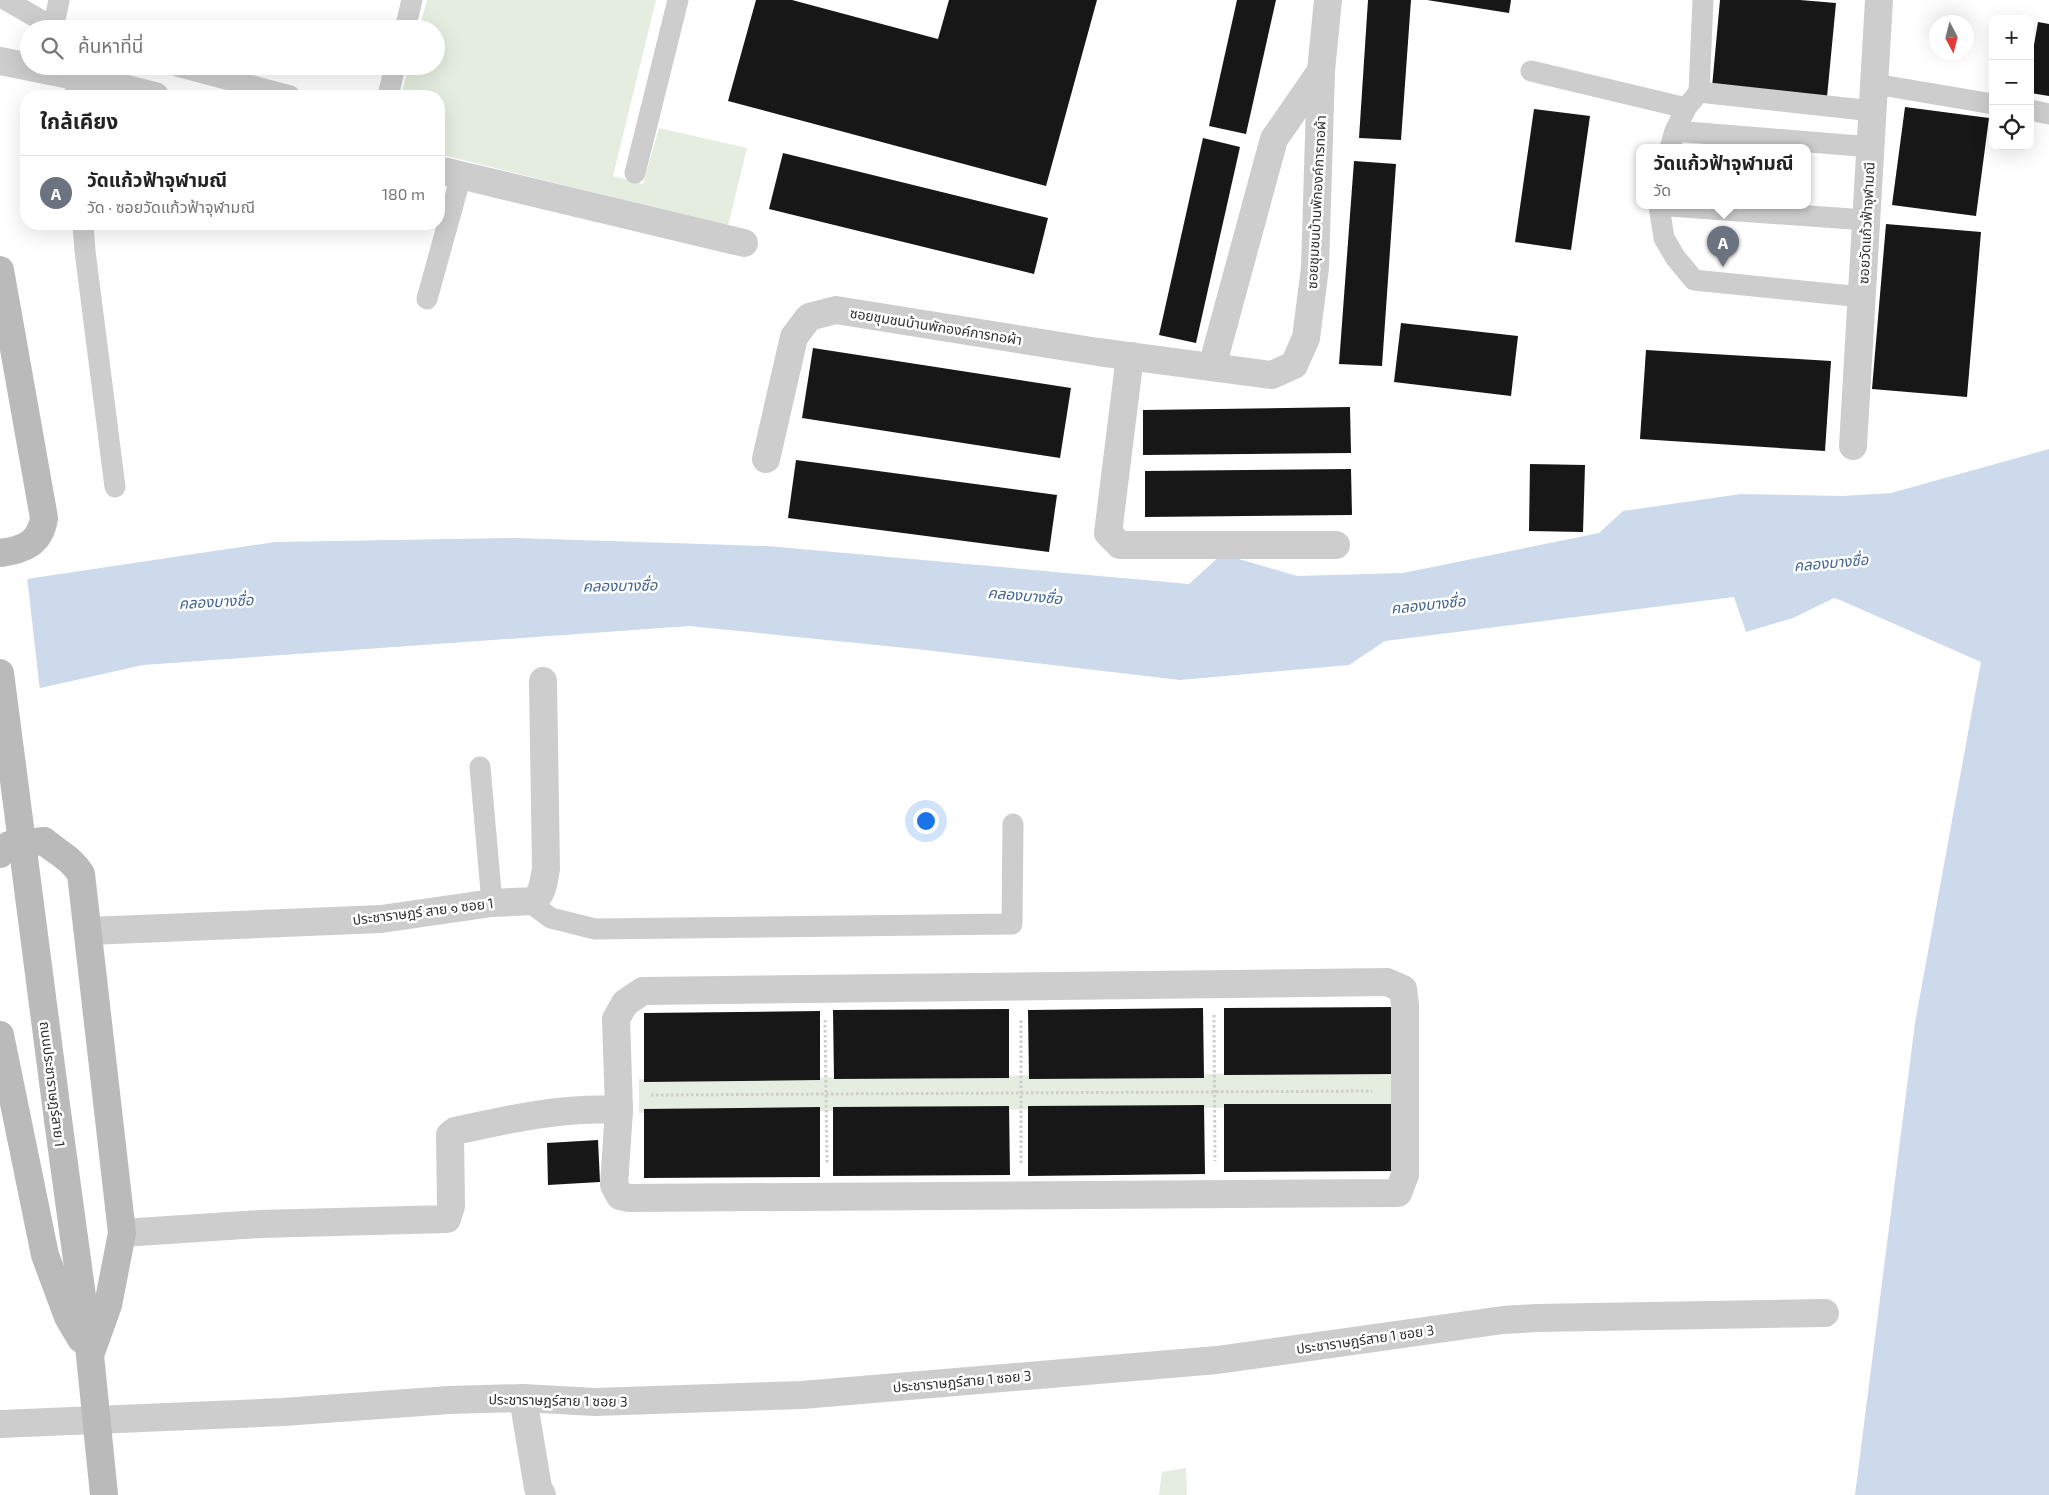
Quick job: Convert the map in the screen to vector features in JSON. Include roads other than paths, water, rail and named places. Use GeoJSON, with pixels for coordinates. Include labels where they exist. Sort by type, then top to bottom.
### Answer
{"type":"FeatureCollection","features":[{"type":"Feature","properties":{"kind":"main road"},"geometry":{"type":"LineString","coordinates":[[0,270],[44,518],[42,530],[36,539],[19,550],[0,553]]}},
{"type":"Feature","properties":{"kind":"main road","name":"ถนนประชาราษฎร์สาย 1"},"geometry":{"type":"LineString","coordinates":[[0,673],[90,1355],[104,1495]]}},
{"type":"Feature","properties":{"kind":"main road"},"geometry":{"type":"LineString","coordinates":[[0,854],[9,845],[44,841],[58,853],[74,862],[81,874],[122,1233],[108,1305],[90,1355]]}},
{"type":"Feature","properties":{"kind":"main road"},"geometry":{"type":"LineString","coordinates":[[0,1035],[45,1255],[68,1317],[90,1355]]}},
{"type":"Feature","properties":{"kind":"street","name":"ซอยชุมชนบ้านพักองค์การทอผ้า"},"geometry":{"type":"LineString","coordinates":[[766,459],[794,338],[809,316],[836,310],[1130,356],[1272,375],[1294,365],[1306,338],[1315,268],[1321,71],[1328,0]]}},
{"type":"Feature","properties":{"kind":"street","name":"ซอยวัดแก้วฟ้าจุฬามณี"},"geometry":{"type":"LineString","coordinates":[[1853,446],[1880,0]]}},
{"type":"Feature","properties":{"kind":"street"},"geometry":{"type":"LineString","coordinates":[[0,61],[20,64]]}},
{"type":"Feature","properties":{"kind":"street","name":"ซอยชุมชนบ้านพักองค์การทอผ้า"},"geometry":{"type":"LineString","coordinates":[[1212,367],[1274,139],[1321,71]]}},
{"type":"Feature","properties":{"kind":"street"},"geometry":{"type":"LineString","coordinates":[[59,75],[76,86],[108,90]]}},
{"type":"Feature","properties":{"kind":"street"},"geometry":{"type":"LineString","coordinates":[[450,173],[744,243]]}},
{"type":"Feature","properties":{"kind":"street"},"geometry":{"type":"LineString","coordinates":[[1130,356],[1108,533],[1120,545],[1336,545]]}},
{"type":"Feature","properties":{"kind":"street"},"geometry":{"type":"LineString","coordinates":[[529,902],[537,898],[546,869],[543,681]]}},
{"type":"Feature","properties":{"kind":"street","name":"ประชาราษฎร์ สาย ๑ ซอย 1"},"geometry":{"type":"LineString","coordinates":[[89,931],[381,919],[492,903],[529,902]]}},
{"type":"Feature","properties":{"kind":"street"},"geometry":{"type":"LineString","coordinates":[[1387,982],[1402,989],[1405,1004],[1405,1175],[1398,1193],[630,1198],[620,1196],[614,1185],[619,1103],[616,1019],[625,1003],[643,991],[1387,982]]}},
{"type":"Feature","properties":{"kind":"street"},"geometry":{"type":"LineString","coordinates":[[122,1233],[261,1224],[448,1219],[451,1206],[450,1136],[455,1131],[521,1116],[593,1109],[619,1103]]}},
{"type":"Feature","properties":{"kind":"street","name":"ประชาราษฎร์สาย 1 ซอย 3"},"geometry":{"type":"LineString","coordinates":[[0,1424],[283,1412],[449,1400],[523,1398],[596,1402],[802,1395],[1217,1360],[1528,1318],[1825,1312]]}},
{"type":"Feature","properties":{"kind":"street"},"geometry":{"type":"LineString","coordinates":[[523,1398],[538,1488],[542,1495]]}},
{"type":"Feature","properties":{"kind":"lane"},"geometry":{"type":"LineString","coordinates":[[6,0],[40,20]]}},
{"type":"Feature","properties":{"kind":"lane"},"geometry":{"type":"LineString","coordinates":[[55,20],[59,0]]}},
{"type":"Feature","properties":{"kind":"lane"},"geometry":{"type":"LineString","coordinates":[[407,20],[412,0]]}},
{"type":"Feature","properties":{"kind":"lane"},"geometry":{"type":"LineString","coordinates":[[635,173],[678,0]]}},
{"type":"Feature","properties":{"kind":"lane"},"geometry":{"type":"LineString","coordinates":[[1703,0],[1692,100],[1672,140],[1786,144]]}},
{"type":"Feature","properties":{"kind":"lane"},"geometry":{"type":"LineString","coordinates":[[1531,71],[1692,100],[1873,111]]}},
{"type":"Feature","properties":{"kind":"lane"},"geometry":{"type":"LineString","coordinates":[[211,75],[267,90]]}},
{"type":"Feature","properties":{"kind":"lane"},"geometry":{"type":"LineString","coordinates":[[389,90],[393,75]]}},
{"type":"Feature","properties":{"kind":"lane"},"geometry":{"type":"LineString","coordinates":[[1875,84],[1989,103]]}},
{"type":"Feature","properties":{"kind":"lane"},"geometry":{"type":"LineString","coordinates":[[2034,111],[2049,114]]}},
{"type":"Feature","properties":{"kind":"lane"},"geometry":{"type":"LineString","coordinates":[[1811,145],[1871,147]]}},
{"type":"Feature","properties":{"kind":"lane"},"geometry":{"type":"LineString","coordinates":[[445,201],[450,173]]}},
{"type":"Feature","properties":{"kind":"lane"},"geometry":{"type":"LineString","coordinates":[[1659,209],[1664,238],[1675,257],[1694,280],[1862,297]]}},
{"type":"Feature","properties":{"kind":"lane"},"geometry":{"type":"LineString","coordinates":[[1712,209],[1866,220]]}},
{"type":"Feature","properties":{"kind":"lane"},"geometry":{"type":"LineString","coordinates":[[83,230],[115,487]]}},
{"type":"Feature","properties":{"kind":"lane"},"geometry":{"type":"LineString","coordinates":[[427,300],[440,230]]}},
{"type":"Feature","properties":{"kind":"lane"},"geometry":{"type":"LineString","coordinates":[[480,767],[492,903]]}},
{"type":"Feature","properties":{"kind":"lane"},"geometry":{"type":"LineString","coordinates":[[529,902],[551,918],[595,930],[1012,924],[1013,824]]}},
{"type":"Feature","properties":{"kind":"water","name":"คลองบางซื่อ"},"geometry":{"type":"Polygon","coordinates":[[[2049,449],[2049,1495],[1855,1495],[1915,1023],[1981,662],[1840,600],[1834,598],[1793,618],[1746,632],[1734,597],[1385,641],[1349,665],[1180,680],[916,649],[689,626],[143,665],[0,697],[0,583],[275,542],[516,538],[767,546],[1189,584],[1222,554],[1297,576],[1403,573],[1599,533],[1623,511],[1741,494],[1842,496],[1891,493],[2049,449]]]}},
{"type":"Feature","properties":{"kind":"place","name":"วัดแก้วฟ้าจุฬามณี"},"geometry":{"type":"Point","coordinates":[1723,267]}}]}
